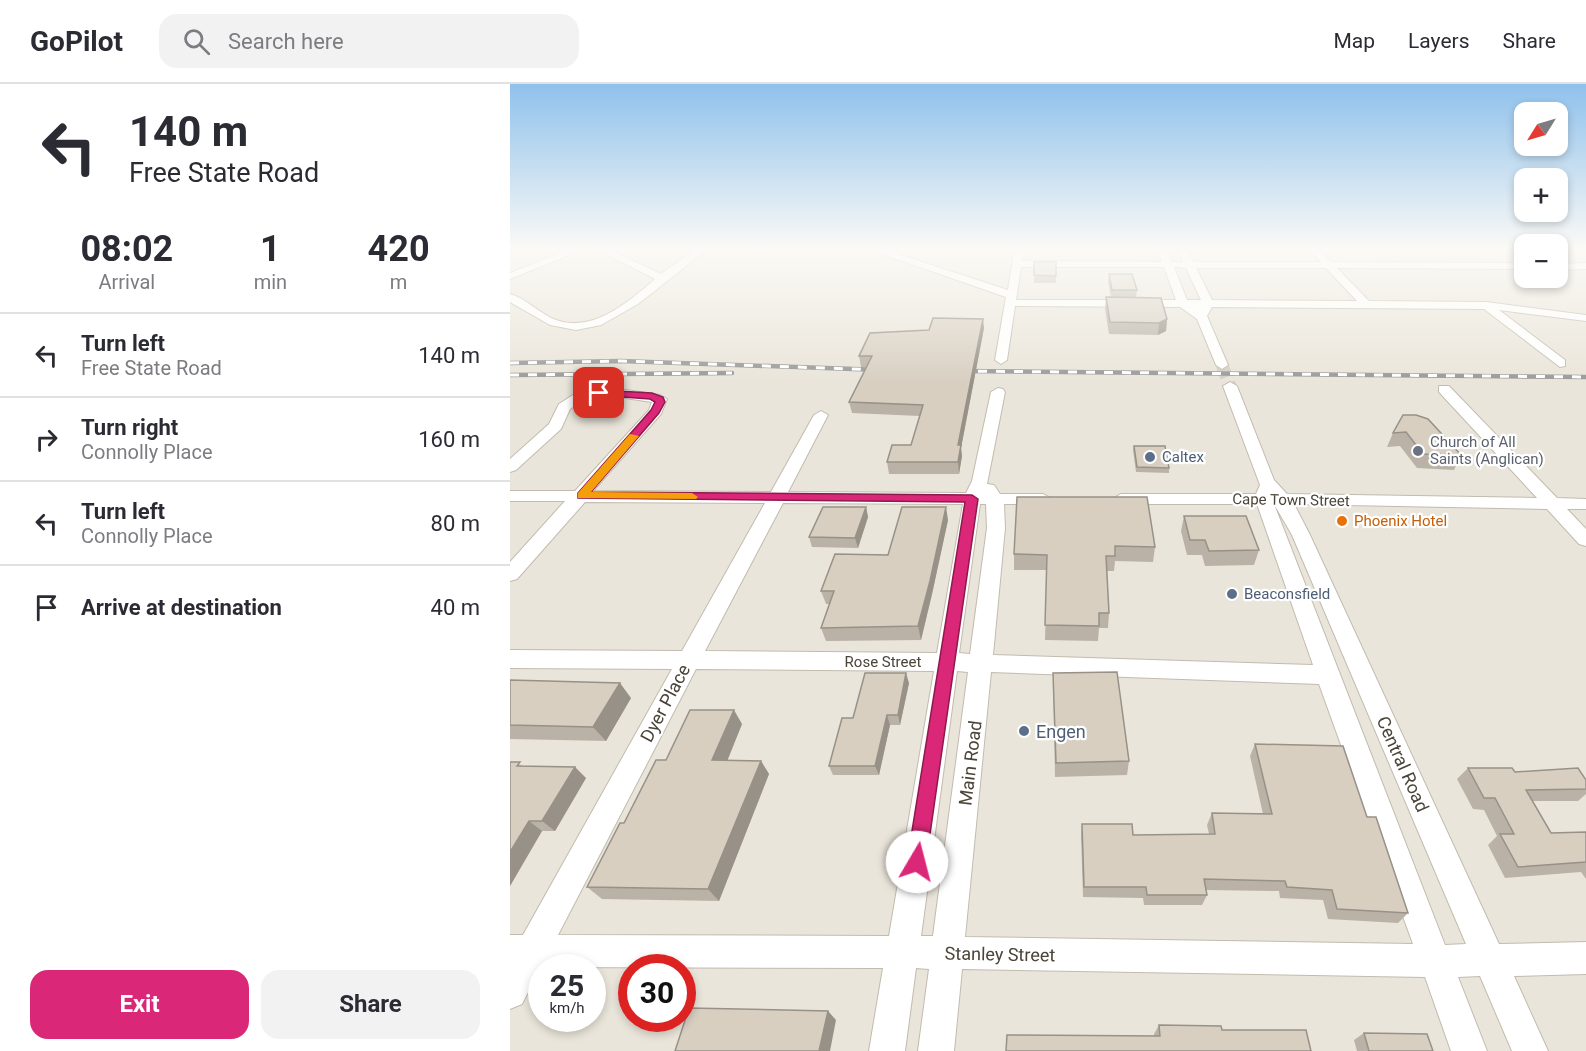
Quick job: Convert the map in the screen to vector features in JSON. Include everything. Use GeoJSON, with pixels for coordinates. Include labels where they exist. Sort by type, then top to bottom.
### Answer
{"type":"FeatureCollection","features":[{"type":"Feature","properties":{"kind":"street"},"geometry":{"type":"LineString","coordinates":[[510,297],[551,322],[585,326],[614,317],[644,292]]}},
{"type":"Feature","properties":{"kind":"street"},"geometry":{"type":"LineString","coordinates":[[993,292],[1012,299],[1183,304],[1486,305],[1586,318]]}},
{"type":"Feature","properties":{"kind":"street"},"geometry":{"type":"LineString","coordinates":[[1001,360],[1013,292]]}},
{"type":"Feature","properties":{"kind":"street"},"geometry":{"type":"LineString","coordinates":[[1178,292],[1183,304],[1202,317],[1222,365]]}},
{"type":"Feature","properties":{"kind":"street"},"geometry":{"type":"LineString","coordinates":[[1202,292],[1208,304]]}},
{"type":"Feature","properties":{"kind":"street"},"geometry":{"type":"LineString","coordinates":[[1354,292],[1367,305]]}},
{"type":"Feature","properties":{"kind":"street"},"geometry":{"type":"LineString","coordinates":[[1202,317],[1208,304]]}},
{"type":"Feature","properties":{"kind":"street"},"geometry":{"type":"LineString","coordinates":[[1486,305],[1560,363]]}},
{"type":"Feature","properties":{"kind":"street","name":"Central Road"},"geometry":{"type":"LineString","coordinates":[[1230,386],[1271,493],[1301,535],[1530,1051]]}},
{"type":"Feature","properties":{"kind":"street"},"geometry":{"type":"LineString","coordinates":[[1444,389],[1586,540]]}},
{"type":"Feature","properties":{"kind":"street"},"geometry":{"type":"LineString","coordinates":[[510,467],[556,426],[564,407],[578,398],[612,392],[652,396],[660,399],[656,411],[510,574]]}},
{"type":"Feature","properties":{"kind":"street","name":"Main Road"},"geometry":{"type":"LineString","coordinates":[[887,1051],[947,662],[982,492],[998,392]]}},
{"type":"Feature","properties":{"kind":"street","name":"Dyer Place"},"geometry":{"type":"LineString","coordinates":[[510,992],[521,951],[686,662],[821,415]]}},
{"type":"Feature","properties":{"kind":"street"},"geometry":{"type":"LineString","coordinates":[[510,496],[776,497],[982,492],[1065,499]]}},
{"type":"Feature","properties":{"kind":"street","name":"Main Road"},"geometry":{"type":"LineString","coordinates":[[936,1051],[996,528],[982,492]]}},
{"type":"Feature","properties":{"kind":"street","name":"Central Road"},"geometry":{"type":"LineString","coordinates":[[1271,493],[1274,532],[1469,1051]]}},
{"type":"Feature","properties":{"kind":"street","name":"Cape Town Street"},"geometry":{"type":"LineString","coordinates":[[1099,500],[1271,493],[1586,504]]}},
{"type":"Feature","properties":{"kind":"street","name":"Rose Street"},"geometry":{"type":"LineString","coordinates":[[510,659],[947,662],[1329,675]]}},
{"type":"Feature","properties":{"kind":"street","name":"Stanley Street"},"geometry":{"type":"LineString","coordinates":[[521,951],[903,952],[1435,961],[1586,958]]}},
{"type":"Feature","properties":{"kind":"shaded area"},"geometry":{"type":"Polygon","coordinates":[[[510,292],[1586,292],[1586,1051],[510,1051],[510,292]]]}},
{"type":"Feature","properties":{"kind":"building"},"geometry":{"type":"Polygon","coordinates":[[[1106,297],[1161,298],[1167,319],[1159,323],[1110,322],[1106,297]]]}},
{"type":"Feature","properties":{"kind":"building"},"geometry":{"type":"Polygon","coordinates":[[[933,318],[983,319],[958,445],[961,445],[958,462],[887,462],[892,445],[911,445],[923,405],[849,402],[872,356],[859,356],[870,333],[929,330],[933,318]]]}},
{"type":"Feature","properties":{"kind":"building"},"geometry":{"type":"Polygon","coordinates":[[[1403,415],[1416,415],[1428,419],[1461,455],[1423,454],[1406,432],[1393,433],[1403,415]]]}},
{"type":"Feature","properties":{"kind":"building","name":"Caltex"},"geometry":{"type":"Polygon","coordinates":[[[1134,446],[1165,446],[1169,468],[1137,467],[1134,446]]]}},
{"type":"Feature","properties":{"kind":"building"},"geometry":{"type":"Polygon","coordinates":[[[1017,497],[1147,497],[1155,547],[1115,546],[1115,556],[1106,556],[1109,613],[1099,613],[1099,626],[1045,625],[1047,555],[1014,554],[1017,497]]]}},
{"type":"Feature","properties":{"kind":"building"},"geometry":{"type":"Polygon","coordinates":[[[823,507],[866,507],[855,538],[809,537],[823,507]]]}},
{"type":"Feature","properties":{"kind":"building"},"geometry":{"type":"Polygon","coordinates":[[[902,507],[946,507],[918,626],[821,628],[834,591],[821,591],[835,554],[888,555],[902,507]]]}},
{"type":"Feature","properties":{"kind":"building"},"geometry":{"type":"Polygon","coordinates":[[[1184,516],[1246,516],[1259,550],[1209,551],[1205,540],[1190,540],[1184,516]]]}},
{"type":"Feature","properties":{"kind":"building"},"geometry":{"type":"Polygon","coordinates":[[[1117,672],[1129,761],[1056,763],[1053,673],[1117,672]]]}},
{"type":"Feature","properties":{"kind":"building"},"geometry":{"type":"Polygon","coordinates":[[[865,673],[906,673],[898,715],[887,715],[875,766],[829,766],[842,718],[853,718],[865,673]]]}},
{"type":"Feature","properties":{"kind":"building"},"geometry":{"type":"Polygon","coordinates":[[[510,680],[620,683],[593,727],[510,725],[510,680]]]}},
{"type":"Feature","properties":{"kind":"building"},"geometry":{"type":"Polygon","coordinates":[[[690,710],[734,710],[712,760],[761,761],[708,889],[587,887],[620,823],[624,823],[656,760],[666,760],[690,710]]]}},
{"type":"Feature","properties":{"kind":"building"},"geometry":{"type":"Polygon","coordinates":[[[1255,744],[1343,746],[1367,817],[1376,817],[1408,913],[1337,909],[1332,890],[1287,887],[1285,881],[1204,879],[1207,895],[1147,895],[1146,887],[1084,887],[1082,824],[1132,824],[1133,835],[1215,834],[1212,813],[1272,814],[1255,744]]]}},
{"type":"Feature","properties":{"kind":"building"},"geometry":{"type":"Polygon","coordinates":[[[510,762],[520,762],[517,766],[575,767],[542,821],[529,821],[510,852],[510,762]]]}},
{"type":"Feature","properties":{"kind":"building"},"geometry":{"type":"Polygon","coordinates":[[[1468,768],[1512,768],[1515,772],[1578,768],[1586,780],[1586,789],[1526,790],[1551,833],[1586,832],[1586,862],[1518,867],[1500,834],[1514,834],[1495,798],[1484,798],[1468,768]]]}},
{"type":"Feature","properties":{"kind":"building"},"geometry":{"type":"Polygon","coordinates":[[[696,1008],[828,1011],[819,1051],[675,1051],[681,1032],[696,1032],[696,1008]]]}},
{"type":"Feature","properties":{"kind":"building"},"geometry":{"type":"Polygon","coordinates":[[[1159,1025],[1221,1026],[1222,1030],[1306,1030],[1311,1051],[1006,1051],[1007,1035],[1160,1036],[1159,1025]]]}},
{"type":"Feature","properties":{"kind":"building"},"geometry":{"type":"Polygon","coordinates":[[[1364,1033],[1427,1034],[1433,1051],[1369,1051],[1364,1033]]]}},
{"type":"Feature","properties":{"kind":"tunnel"},"geometry":{"type":"LineString","coordinates":[[1222,365],[1230,386]]}},
{"type":"Feature","properties":{"kind":"railway"},"geometry":{"type":"LineString","coordinates":[[510,363],[621,361],[882,370]]}},
{"type":"Feature","properties":{"kind":"railway"},"geometry":{"type":"LineString","coordinates":[[960,371],[1586,377]]}},
{"type":"Feature","properties":{"kind":"railway"},"geometry":{"type":"LineString","coordinates":[[510,375],[732,373]]}},
{"type":"Feature","properties":{"kind":"slow traffic"},"geometry":{"type":"LineString","coordinates":[[634,436],[582,496],[692,497]]}},
{"type":"Feature","properties":{"kind":"place","name":"Church of All Saints (Anglican)"},"geometry":{"type":"Point","coordinates":[1418,451]}},
{"type":"Feature","properties":{"kind":"place","name":"Caltex"},"geometry":{"type":"Point","coordinates":[1150,457]}},
{"type":"Feature","properties":{"kind":"place","name":"Phoenix Hotel"},"geometry":{"type":"Point","coordinates":[1342,521]}},
{"type":"Feature","properties":{"kind":"place","name":"Beaconsfield"},"geometry":{"type":"Point","coordinates":[1232,594]}},
{"type":"Feature","properties":{"kind":"place","name":"Engen"},"geometry":{"type":"Point","coordinates":[1024,731]}},
{"type":"Feature","properties":{"kind":"route"},"geometry":{"type":"LineString","coordinates":[[599,393],[652,396],[660,399],[660,402],[656,411],[582,496],[972,499],[917,862]]}}]}
